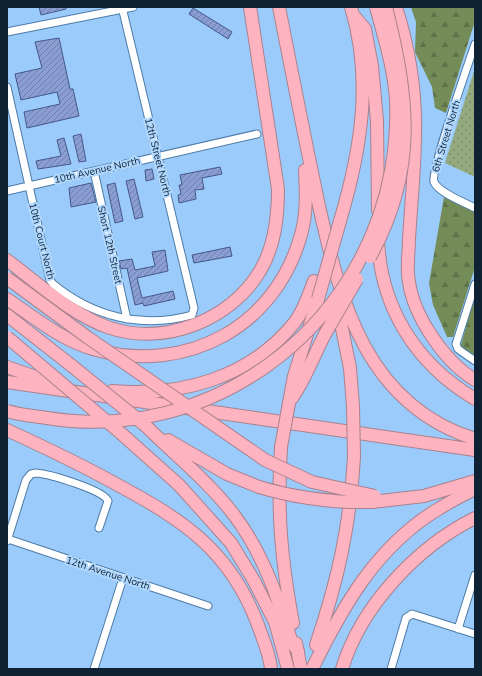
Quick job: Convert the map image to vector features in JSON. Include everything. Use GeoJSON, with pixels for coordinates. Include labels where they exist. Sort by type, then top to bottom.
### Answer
{"type":"FeatureCollection","features":[{"type":"Feature","properties":{"kind":"highway"},"geometry":{"type":"LineString","coordinates":[[7,260],[68,306],[92,321],[111,328],[141,334],[174,331],[205,321],[224,309],[243,293],[261,270],[277,221],[278,189],[250,7]]}},
{"type":"Feature","properties":{"kind":"highway"},"geometry":{"type":"LineString","coordinates":[[279,7],[304,139],[332,263],[337,304],[350,368],[353,406],[354,457],[349,516],[341,564],[309,669]]}},
{"type":"Feature","properties":{"kind":"highway"},"geometry":{"type":"LineString","coordinates":[[7,411],[59,420],[114,422],[179,410],[213,398],[260,371],[286,351],[327,311],[367,249],[391,172],[396,100],[390,60],[376,7]]}},
{"type":"Feature","properties":{"kind":"highway"},"geometry":{"type":"LineString","coordinates":[[289,403],[302,384],[312,359],[325,334],[383,233],[396,196],[400,176],[406,124],[402,78],[386,7]]}},
{"type":"Feature","properties":{"kind":"highway"},"geometry":{"type":"LineString","coordinates":[[396,7],[406,37],[411,69],[415,133],[408,282],[422,319],[437,342],[454,364],[475,380]]}},
{"type":"Feature","properties":{"kind":"highway"},"geometry":{"type":"LineString","coordinates":[[302,669],[286,584],[280,538],[278,501],[281,447],[294,376],[352,181],[359,144],[363,84],[353,12]]}},
{"type":"Feature","properties":{"kind":"highway"},"geometry":{"type":"LineString","coordinates":[[353,12],[365,29],[373,73],[377,121],[379,254],[389,296],[398,320],[409,340],[428,363],[454,387],[475,399]]}},
{"type":"Feature","properties":{"kind":"highway"},"geometry":{"type":"LineString","coordinates":[[7,299],[70,340],[106,353],[138,357],[159,356],[187,351],[218,339],[244,323],[254,314],[273,293],[291,264],[298,246],[305,214],[304,139]]}},
{"type":"Feature","properties":{"kind":"highway"},"geometry":{"type":"LineString","coordinates":[[63,386],[125,392],[162,392],[195,386],[237,369],[268,350],[296,321],[340,221]]}},
{"type":"Feature","properties":{"kind":"highway"},"geometry":{"type":"LineString","coordinates":[[332,263],[358,335],[384,377],[412,406],[429,419],[475,439]]}},
{"type":"Feature","properties":{"kind":"highway"},"geometry":{"type":"LineString","coordinates":[[7,278],[87,337],[265,460],[312,482],[364,494],[403,499]]}},
{"type":"Feature","properties":{"kind":"highway"},"geometry":{"type":"LineString","coordinates":[[7,315],[146,426],[206,483],[235,516],[266,569],[292,643],[298,651]]}},
{"type":"Feature","properties":{"kind":"highway"},"geometry":{"type":"LineString","coordinates":[[7,337],[123,435],[179,485],[231,543],[253,579],[275,622],[288,669]]}},
{"type":"Feature","properties":{"kind":"highway"},"geometry":{"type":"LineString","coordinates":[[7,367],[85,393]]}},
{"type":"Feature","properties":{"kind":"highway"},"geometry":{"type":"LineString","coordinates":[[7,382],[240,418],[475,450]]}},
{"type":"Feature","properties":{"kind":"highway"},"geometry":{"type":"LineString","coordinates":[[7,422],[157,506],[190,528],[206,544],[234,577],[249,602],[271,669]]}},
{"type":"Feature","properties":{"kind":"highway"},"geometry":{"type":"LineString","coordinates":[[146,426],[209,465],[227,474],[259,487],[309,499],[341,502],[372,502],[403,499],[472,485]]}},
{"type":"Feature","properties":{"kind":"highway"},"geometry":{"type":"LineString","coordinates":[[7,430],[66,456]]}},
{"type":"Feature","properties":{"kind":"highway"},"geometry":{"type":"LineString","coordinates":[[312,669],[344,607],[367,573],[381,557],[419,523],[472,485]]}},
{"type":"Feature","properties":{"kind":"highway"},"geometry":{"type":"LineString","coordinates":[[342,669],[356,634],[373,606],[390,584],[425,550],[475,518]]}},
{"type":"Feature","properties":{"kind":"street"},"geometry":{"type":"LineString","coordinates":[[7,32],[133,7]]}},
{"type":"Feature","properties":{"kind":"street","name":"12th Street North"},"geometry":{"type":"LineString","coordinates":[[122,8],[194,308]]}},
{"type":"Feature","properties":{"kind":"street","name":"6th Street North"},"geometry":{"type":"LineString","coordinates":[[475,44],[446,131],[433,178],[437,185],[448,194],[475,208]]}},
{"type":"Feature","properties":{"kind":"street","name":"10th Court North"},"geometry":{"type":"LineString","coordinates":[[7,87],[50,280],[53,284],[92,309],[127,320],[144,322],[173,320],[192,315],[194,308]]}},
{"type":"Feature","properties":{"kind":"street","name":"10th Avenue North"},"geometry":{"type":"LineString","coordinates":[[7,191],[257,134]]}},
{"type":"Feature","properties":{"kind":"street","name":"Short 12th Street"},"geometry":{"type":"LineString","coordinates":[[94,171],[127,320]]}},
{"type":"Feature","properties":{"kind":"street"},"geometry":{"type":"LineString","coordinates":[[475,284],[456,344],[458,349],[475,361]]}},
{"type":"Feature","properties":{"kind":"street"},"geometry":{"type":"LineString","coordinates":[[7,540],[25,484],[31,474],[40,473],[96,491],[108,499],[99,528]]}},
{"type":"Feature","properties":{"kind":"street","name":"12th Avenue North"},"geometry":{"type":"LineString","coordinates":[[7,540],[208,606]]}},
{"type":"Feature","properties":{"kind":"street"},"geometry":{"type":"LineString","coordinates":[[458,629],[475,575]]}},
{"type":"Feature","properties":{"kind":"street"},"geometry":{"type":"LineString","coordinates":[[94,669],[123,578]]}},
{"type":"Feature","properties":{"kind":"street"},"geometry":{"type":"LineString","coordinates":[[391,669],[406,618],[412,614],[475,634]]}},
{"type":"Feature","properties":{"kind":"green space"},"geometry":{"type":"Polygon","coordinates":[[[411,7],[475,7],[475,21],[446,113],[435,108],[432,87],[415,52],[416,22],[411,7]]]}},
{"type":"Feature","properties":{"kind":"green space"},"geometry":{"type":"Polygon","coordinates":[[[475,68],[475,177],[445,163],[475,68]]]}},
{"type":"Feature","properties":{"kind":"green space"},"geometry":{"type":"Polygon","coordinates":[[[444,197],[475,211],[475,267],[453,337],[447,337],[433,305],[429,283],[444,197]]]}},
{"type":"Feature","properties":{"kind":"green space"},"geometry":{"type":"Polygon","coordinates":[[[475,294],[475,355],[462,348],[461,345],[475,294]]]}},
{"type":"Feature","properties":{"kind":"building"},"geometry":{"type":"Polygon","coordinates":[[[39,7],[66,7],[66,9],[41,15],[39,7]]]}},
{"type":"Feature","properties":{"kind":"building"},"geometry":{"type":"Polygon","coordinates":[[[193,8],[232,32],[228,39],[189,14],[193,8]]]}},
{"type":"Feature","properties":{"kind":"building"},"geometry":{"type":"Polygon","coordinates":[[[59,38],[70,89],[73,89],[79,116],[27,128],[24,112],[60,104],[57,92],[21,100],[15,74],[42,68],[35,42],[59,38]]]}},
{"type":"Feature","properties":{"kind":"building"},"geometry":{"type":"Polygon","coordinates":[[[81,134],[86,161],[79,162],[73,136],[81,134]]]}},
{"type":"Feature","properties":{"kind":"building"},"geometry":{"type":"Polygon","coordinates":[[[64,138],[71,164],[38,169],[36,161],[61,156],[57,140],[64,138]]]}},
{"type":"Feature","properties":{"kind":"building"},"geometry":{"type":"Polygon","coordinates":[[[220,167],[222,174],[202,178],[204,189],[195,190],[196,199],[179,203],[178,195],[181,194],[179,185],[182,185],[180,175],[220,167]]]}},
{"type":"Feature","properties":{"kind":"building"},"geometry":{"type":"Polygon","coordinates":[[[152,169],[154,179],[146,181],[145,170],[152,169]]]}},
{"type":"Feature","properties":{"kind":"building"},"geometry":{"type":"Polygon","coordinates":[[[134,179],[143,217],[135,219],[126,181],[134,179]]]}},
{"type":"Feature","properties":{"kind":"building"},"geometry":{"type":"Polygon","coordinates":[[[91,183],[96,202],[71,207],[69,188],[91,183]]]}},
{"type":"Feature","properties":{"kind":"building"},"geometry":{"type":"Polygon","coordinates":[[[115,183],[123,221],[115,223],[107,185],[115,183]]]}},
{"type":"Feature","properties":{"kind":"building"},"geometry":{"type":"Polygon","coordinates":[[[230,247],[232,256],[194,263],[192,255],[230,247]]]}},
{"type":"Feature","properties":{"kind":"building"},"geometry":{"type":"Polygon","coordinates":[[[165,250],[168,271],[137,278],[142,298],[173,291],[175,299],[144,306],[143,303],[135,305],[127,268],[121,269],[119,261],[132,259],[135,270],[155,266],[152,252],[165,250]]]}}]}
